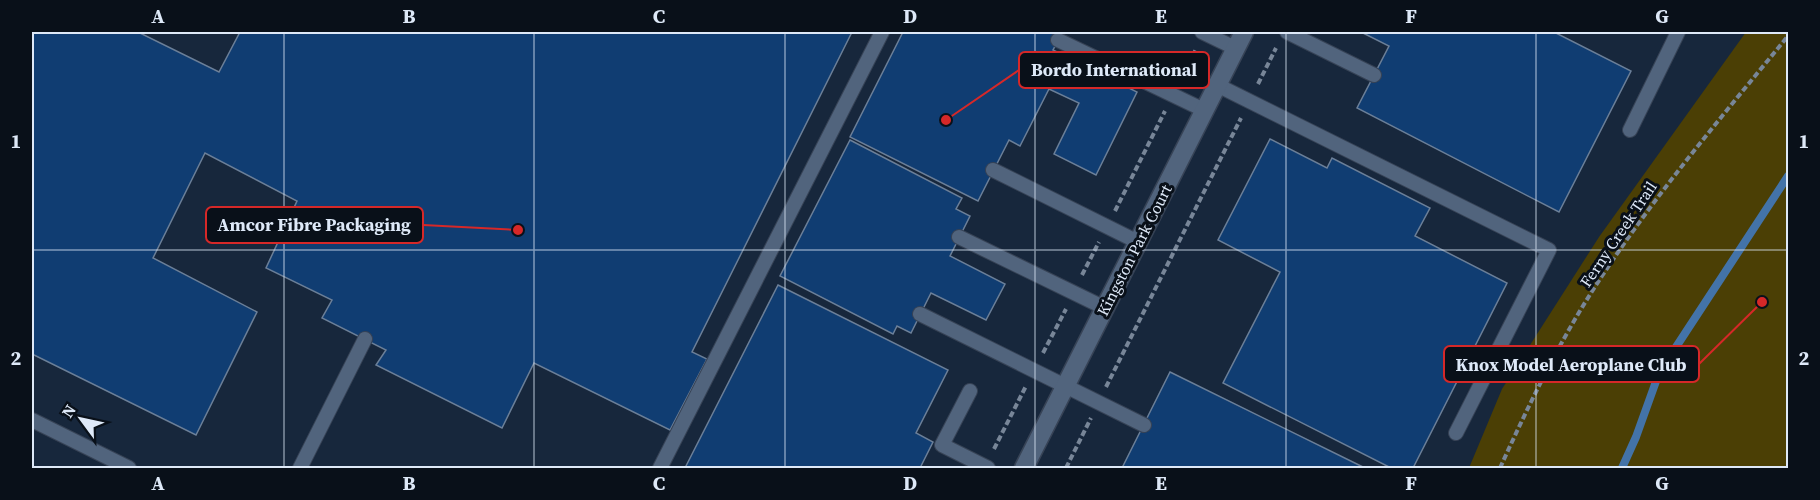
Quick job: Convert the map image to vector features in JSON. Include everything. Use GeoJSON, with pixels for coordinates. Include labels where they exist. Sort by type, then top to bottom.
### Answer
{"type":"FeatureCollection","features":[{"type":"Feature","properties":{"kind":"street","name":"Kingston Park Court"},"geometry":{"type":"LineString","coordinates":[[1024,468],[1244,32]]}},
{"type":"Feature","properties":{"kind":"lane"},"geometry":{"type":"LineString","coordinates":[[660,468],[882,32]]}},
{"type":"Feature","properties":{"kind":"lane"},"geometry":{"type":"LineString","coordinates":[[1203,32],[1235,48]]}},
{"type":"Feature","properties":{"kind":"lane"},"geometry":{"type":"LineString","coordinates":[[1630,130],[1678,32]]}},
{"type":"Feature","properties":{"kind":"lane"},"geometry":{"type":"LineString","coordinates":[[1283,37],[1374,75]]}},
{"type":"Feature","properties":{"kind":"lane"},"geometry":{"type":"LineString","coordinates":[[1058,40],[1204,110]]}},
{"type":"Feature","properties":{"kind":"lane"},"geometry":{"type":"LineString","coordinates":[[1217,85],[1549,250],[1456,433]]}},
{"type":"Feature","properties":{"kind":"lane"},"geometry":{"type":"LineString","coordinates":[[993,170],[1138,242]]}},
{"type":"Feature","properties":{"kind":"lane"},"geometry":{"type":"LineString","coordinates":[[959,237],[1105,308]]}},
{"type":"Feature","properties":{"kind":"lane"},"geometry":{"type":"LineString","coordinates":[[920,314],[1144,425]]}},
{"type":"Feature","properties":{"kind":"lane"},"geometry":{"type":"LineString","coordinates":[[300,468],[365,339]]}},
{"type":"Feature","properties":{"kind":"lane"},"geometry":{"type":"LineString","coordinates":[[970,391],[942,445],[987,468]]}},
{"type":"Feature","properties":{"kind":"lane"},"geometry":{"type":"LineString","coordinates":[[32,420],[129,468]]}},
{"type":"Feature","properties":{"kind":"path"},"geometry":{"type":"LineString","coordinates":[[987,468],[1203,32]]}},
{"type":"Feature","properties":{"kind":"path","name":"Ferny Creek Trail"},"geometry":{"type":"LineString","coordinates":[[1500,468],[1548,368],[1601,277],[1668,182],[1788,36]]}},
{"type":"Feature","properties":{"kind":"path"},"geometry":{"type":"LineString","coordinates":[[1065,468],[1283,37]]}},
{"type":"Feature","properties":{"kind":"shaded area"},"geometry":{"type":"Polygon","coordinates":[[[1746,32],[1788,32],[1788,468],[1469,468],[1502,389],[1599,237],[1746,32]]]}},
{"type":"Feature","properties":{"kind":"building"},"geometry":{"type":"Polygon","coordinates":[[[32,32],[138,32],[219,72],[240,32],[852,32],[692,352],[707,359],[670,430],[534,363],[502,428],[376,365],[386,350],[322,318],[332,300],[266,268],[297,201],[205,153],[153,258],[257,312],[196,435],[32,354],[32,32]]]}},
{"type":"Feature","properties":{"kind":"building"},"geometry":{"type":"Polygon","coordinates":[[[903,32],[1063,32],[1053,50],[1137,92],[1096,175],[1054,154],[1079,103],[1049,89],[1020,146],[1009,140],[978,201],[850,137],[903,32]]]}},
{"type":"Feature","properties":{"kind":"building"},"geometry":{"type":"Polygon","coordinates":[[[1361,32],[1554,32],[1631,71],[1559,212],[1357,108],[1389,46],[1361,32]]]}},
{"type":"Feature","properties":{"kind":"building"},"geometry":{"type":"Polygon","coordinates":[[[1270,139],[1327,168],[1332,158],[1430,208],[1415,236],[1507,283],[1413,468],[1391,468],[1223,383],[1280,272],[1218,240],[1270,139]]]}},
{"type":"Feature","properties":{"kind":"building"},"geometry":{"type":"Polygon","coordinates":[[[850,140],[962,198],[956,209],[970,216],[950,256],[1005,284],[986,320],[931,293],[911,333],[897,326],[893,334],[780,276],[850,140]]]}},
{"type":"Feature","properties":{"kind":"building"},"geometry":{"type":"Polygon","coordinates":[[[778,285],[948,370],[916,433],[933,442],[920,468],[685,468],[778,285]]]}},
{"type":"Feature","properties":{"kind":"building"},"geometry":{"type":"Polygon","coordinates":[[[1170,372],[1365,468],[1122,468],[1170,372]]]}},
{"type":"Feature","properties":{"kind":"waterway"},"geometry":{"type":"LineString","coordinates":[[1622,468],[1659,373],[1788,176]]}},
{"type":"Feature","properties":{"kind":"place","name":"Bordo International"},"geometry":{"type":"Point","coordinates":[946,120]}},
{"type":"Feature","properties":{"kind":"place","name":"Amcor Fibre Packaging"},"geometry":{"type":"Point","coordinates":[518,230]}},
{"type":"Feature","properties":{"kind":"place","name":"Knox Model Aeroplane Club"},"geometry":{"type":"Point","coordinates":[1762,302]}}]}
